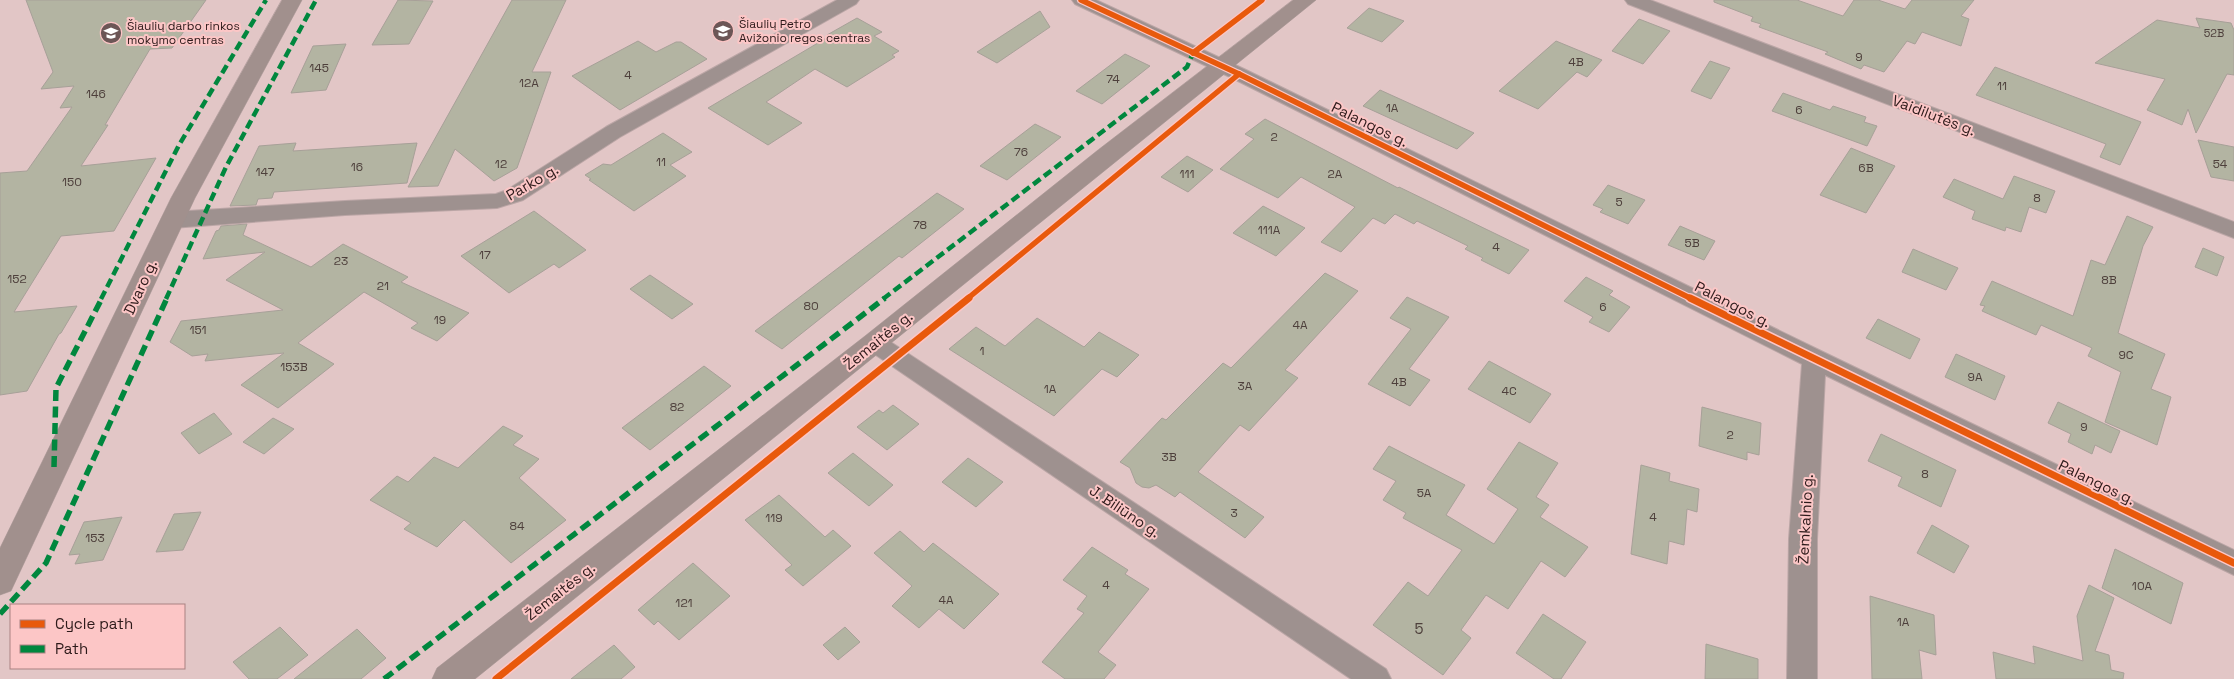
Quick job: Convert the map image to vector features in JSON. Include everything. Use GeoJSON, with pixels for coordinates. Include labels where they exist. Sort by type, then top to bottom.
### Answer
{"type":"FeatureCollection","features":[{"type":"Feature","properties":{"kind":"main road","name":"Dvaro g."},"geometry":{"type":"LineString","coordinates":[[0,580],[172,220],[212,142],[292,0]]}},
{"type":"Feature","properties":{"kind":"main road","name":"Žemaitės g."},"geometry":{"type":"LineString","coordinates":[[449,679],[875,343],[1106,156],[1306,0]]}},
{"type":"Feature","properties":{"kind":"street","name":"Parko g."},"geometry":{"type":"LineString","coordinates":[[172,220],[345,208],[497,201],[515,196],[613,132],[850,0]]}},
{"type":"Feature","properties":{"kind":"street","name":"Palangos g."},"geometry":{"type":"LineString","coordinates":[[1080,0],[1221,66],[2234,563]]}},
{"type":"Feature","properties":{"kind":"street","name":"Vaidilutės g."},"geometry":{"type":"LineString","coordinates":[[1634,0],[2234,230]]}},
{"type":"Feature","properties":{"kind":"street","name":"J. Biliūno g."},"geometry":{"type":"LineString","coordinates":[[875,343],[1376,679]]}},
{"type":"Feature","properties":{"kind":"street","name":"Žemkalnio g."},"geometry":{"type":"LineString","coordinates":[[1802,679],[1803,539],[1814,358]]}},
{"type":"Feature","properties":{"kind":"building"},"geometry":{"type":"Polygon","coordinates":[[[26,0],[206,0],[172,48],[150,49],[105,125],[108,125],[81,166],[156,158],[114,231],[61,236],[14,312],[77,306],[27,391],[0,395],[0,173],[27,171],[72,107],[60,108],[74,86],[41,89],[53,72],[26,0]]]}},
{"type":"Feature","properties":{"kind":"building"},"geometry":{"type":"Polygon","coordinates":[[[398,0],[433,1],[409,44],[372,45],[398,0]]]}},
{"type":"Feature","properties":{"kind":"building"},"geometry":{"type":"Polygon","coordinates":[[[512,0],[566,0],[532,72],[551,72],[517,168],[494,181],[455,149],[438,186],[408,187],[512,0]]]}},
{"type":"Feature","properties":{"kind":"building"},"geometry":{"type":"Polygon","coordinates":[[[1714,0],[1797,0],[1843,16],[1854,0],[1878,0],[1905,9],[1912,0],[1974,0],[1961,16],[1969,19],[1961,46],[1922,32],[1915,44],[1907,41],[1884,72],[1864,65],[1861,69],[1825,54],[1828,52],[1759,27],[1761,24],[1751,21],[1753,17],[1714,2],[1714,0]]]}},
{"type":"Feature","properties":{"kind":"building"},"geometry":{"type":"Polygon","coordinates":[[[1369,8],[1404,21],[1382,42],[1347,28],[1369,8]]]}},
{"type":"Feature","properties":{"kind":"building"},"geometry":{"type":"Polygon","coordinates":[[[1040,11],[1050,27],[997,63],[977,52],[1040,11]]]}},
{"type":"Feature","properties":{"kind":"building"},"geometry":{"type":"Polygon","coordinates":[[[857,18],[882,32],[874,36],[899,51],[892,55],[895,57],[847,87],[815,69],[766,102],[802,123],[768,145],[708,108],[828,37],[827,35],[857,18]]]}},
{"type":"Feature","properties":{"kind":"building"},"geometry":{"type":"Polygon","coordinates":[[[2196,18],[2231,23],[2234,30],[2234,75],[2227,74],[2196,133],[2188,109],[2182,125],[2147,110],[2165,79],[2095,63],[2157,20],[2200,28],[2196,18]]]}},
{"type":"Feature","properties":{"kind":"building"},"geometry":{"type":"Polygon","coordinates":[[[1639,19],[1670,31],[1643,64],[1612,51],[1639,19]]]}},
{"type":"Feature","properties":{"kind":"building"},"geometry":{"type":"Polygon","coordinates":[[[638,41],[656,52],[676,42],[681,42],[707,59],[620,110],[572,76],[638,41]]]}},
{"type":"Feature","properties":{"kind":"building"},"geometry":{"type":"Polygon","coordinates":[[[1556,41],[1602,60],[1587,77],[1577,72],[1538,109],[1499,91],[1556,41]]]}},
{"type":"Feature","properties":{"kind":"building"},"geometry":{"type":"Polygon","coordinates":[[[346,44],[326,90],[291,93],[313,46],[346,44]]]}},
{"type":"Feature","properties":{"kind":"building"},"geometry":{"type":"Polygon","coordinates":[[[1125,54],[1150,66],[1102,104],[1076,91],[1125,54]]]}},
{"type":"Feature","properties":{"kind":"building"},"geometry":{"type":"Polygon","coordinates":[[[1710,61],[1730,68],[1711,99],[1691,91],[1710,61]]]}},
{"type":"Feature","properties":{"kind":"building"},"geometry":{"type":"Polygon","coordinates":[[[1995,67],[2141,122],[2120,165],[2100,157],[2106,144],[1976,95],[1995,67]]]}},
{"type":"Feature","properties":{"kind":"building"},"geometry":{"type":"Polygon","coordinates":[[[1380,90],[1474,133],[1457,149],[1363,106],[1380,90]]]}},
{"type":"Feature","properties":{"kind":"building"},"geometry":{"type":"Polygon","coordinates":[[[1783,93],[1830,110],[1833,106],[1866,117],[1864,122],[1877,126],[1867,146],[1772,111],[1783,93]]]}},
{"type":"Feature","properties":{"kind":"building"},"geometry":{"type":"Polygon","coordinates":[[[1265,119],[1398,188],[1529,250],[1509,274],[1481,260],[1483,258],[1465,249],[1468,246],[1417,221],[1414,224],[1395,214],[1385,224],[1373,218],[1341,252],[1321,242],[1355,207],[1301,177],[1278,198],[1220,169],[1254,139],[1245,134],[1265,119]]]}},
{"type":"Feature","properties":{"kind":"building"},"geometry":{"type":"Polygon","coordinates":[[[1035,124],[1061,137],[1007,180],[980,166],[1035,124]]]}},
{"type":"Feature","properties":{"kind":"building"},"geometry":{"type":"Polygon","coordinates":[[[663,133],[692,152],[670,165],[686,176],[634,211],[589,180],[591,179],[585,175],[603,164],[611,165],[663,133]]]}},
{"type":"Feature","properties":{"kind":"building"},"geometry":{"type":"Polygon","coordinates":[[[2198,140],[2234,147],[2234,181],[2211,177],[2198,140]]]}},
{"type":"Feature","properties":{"kind":"building"},"geometry":{"type":"Polygon","coordinates":[[[296,143],[293,151],[417,143],[407,183],[274,192],[272,198],[258,199],[256,205],[230,206],[259,146],[296,143]]]}},
{"type":"Feature","properties":{"kind":"building"},"geometry":{"type":"Polygon","coordinates":[[[1851,148],[1895,166],[1866,213],[1820,195],[1851,148]]]}},
{"type":"Feature","properties":{"kind":"building"},"geometry":{"type":"Polygon","coordinates":[[[1187,156],[1213,170],[1188,192],[1161,177],[1187,156]]]}},
{"type":"Feature","properties":{"kind":"building"},"geometry":{"type":"Polygon","coordinates":[[[2014,176],[2055,191],[2046,213],[2029,207],[2021,232],[2006,227],[2005,231],[1972,219],[1975,211],[1943,197],[1954,179],[2003,199],[2014,176]]]}},
{"type":"Feature","properties":{"kind":"building"},"geometry":{"type":"Polygon","coordinates":[[[1608,185],[1645,200],[1628,224],[1600,212],[1603,209],[1593,205],[1608,185]]]}},
{"type":"Feature","properties":{"kind":"building"},"geometry":{"type":"Polygon","coordinates":[[[937,193],[964,209],[902,258],[899,256],[782,349],[755,331],[937,193]]]}},
{"type":"Feature","properties":{"kind":"building"},"geometry":{"type":"Polygon","coordinates":[[[1263,206],[1305,228],[1276,256],[1233,233],[1263,206]]]}},
{"type":"Feature","properties":{"kind":"building"},"geometry":{"type":"Polygon","coordinates":[[[534,211],[586,250],[559,268],[554,264],[509,293],[461,256],[534,211]]]}},
{"type":"Feature","properties":{"kind":"building"},"geometry":{"type":"Polygon","coordinates":[[[2127,216],[2153,227],[2143,246],[2118,333],[2165,354],[2151,389],[2171,397],[2157,445],[2105,422],[2121,372],[2088,356],[2092,348],[2041,325],[2036,335],[1982,311],[1985,306],[1980,305],[1992,281],[2073,316],[2091,260],[2105,265],[2127,216]]]}},
{"type":"Feature","properties":{"kind":"building"},"geometry":{"type":"Polygon","coordinates":[[[247,224],[243,235],[311,267],[343,244],[408,277],[401,282],[469,313],[437,341],[411,328],[418,323],[364,292],[298,343],[334,364],[278,408],[241,385],[284,353],[205,361],[208,354],[192,356],[170,342],[181,321],[283,310],[226,280],[265,252],[203,259],[216,231],[221,226],[247,224]]]}},
{"type":"Feature","properties":{"kind":"building"},"geometry":{"type":"Polygon","coordinates":[[[1680,226],[1715,241],[1704,260],[1668,245],[1680,226]]]}},
{"type":"Feature","properties":{"kind":"building"},"geometry":{"type":"Polygon","coordinates":[[[2203,248],[2224,257],[2217,276],[2195,267],[2203,248]]]}},
{"type":"Feature","properties":{"kind":"building"},"geometry":{"type":"Polygon","coordinates":[[[1913,249],[1958,268],[1946,290],[1902,272],[1913,249]]]}},
{"type":"Feature","properties":{"kind":"building"},"geometry":{"type":"Polygon","coordinates":[[[1325,273],[1358,291],[1285,370],[1298,378],[1249,431],[1240,425],[1198,472],[1264,517],[1245,538],[1180,492],[1175,497],[1156,485],[1149,488],[1142,487],[1136,483],[1130,468],[1120,462],[1162,418],[1166,420],[1223,363],[1231,368],[1325,273]]]}},
{"type":"Feature","properties":{"kind":"building"},"geometry":{"type":"Polygon","coordinates":[[[650,275],[693,304],[672,319],[630,289],[650,275]]]}},
{"type":"Feature","properties":{"kind":"building"},"geometry":{"type":"Polygon","coordinates":[[[1586,277],[1613,291],[1609,295],[1630,307],[1609,332],[1589,322],[1593,317],[1564,301],[1586,277]]]}},
{"type":"Feature","properties":{"kind":"building"},"geometry":{"type":"Polygon","coordinates":[[[1407,297],[1449,317],[1409,369],[1430,380],[1410,406],[1368,384],[1411,329],[1390,318],[1407,297]]]}},
{"type":"Feature","properties":{"kind":"building"},"geometry":{"type":"Polygon","coordinates":[[[1037,318],[1084,347],[1099,332],[1139,355],[1117,377],[1102,369],[1054,416],[949,349],[976,327],[1005,346],[1037,318]]]}},
{"type":"Feature","properties":{"kind":"building"},"geometry":{"type":"Polygon","coordinates":[[[1878,319],[1920,339],[1910,359],[1866,338],[1878,319]]]}},
{"type":"Feature","properties":{"kind":"building"},"geometry":{"type":"Polygon","coordinates":[[[1956,354],[2005,376],[1995,400],[1945,377],[1956,354]]]}},
{"type":"Feature","properties":{"kind":"building"},"geometry":{"type":"Polygon","coordinates":[[[1489,361],[1551,394],[1530,423],[1468,389],[1489,361]]]}},
{"type":"Feature","properties":{"kind":"building"},"geometry":{"type":"Polygon","coordinates":[[[704,366],[731,386],[650,450],[622,428],[704,366]]]}},
{"type":"Feature","properties":{"kind":"building"},"geometry":{"type":"Polygon","coordinates":[[[2058,402],[2120,431],[2111,453],[2095,445],[2092,454],[2068,442],[2071,434],[2048,423],[2058,402]]]}},
{"type":"Feature","properties":{"kind":"building"},"geometry":{"type":"Polygon","coordinates":[[[893,405],[919,424],[887,450],[857,427],[879,410],[883,413],[893,405]]]}},
{"type":"Feature","properties":{"kind":"building"},"geometry":{"type":"Polygon","coordinates":[[[1702,407],[1761,423],[1759,455],[1747,452],[1747,460],[1699,446],[1702,407]]]}},
{"type":"Feature","properties":{"kind":"building"},"geometry":{"type":"Polygon","coordinates":[[[214,413],[232,434],[199,454],[181,433],[214,413]]]}},
{"type":"Feature","properties":{"kind":"building"},"geometry":{"type":"Polygon","coordinates":[[[273,418],[294,429],[264,454],[243,442],[273,418]]]}},
{"type":"Feature","properties":{"kind":"building"},"geometry":{"type":"Polygon","coordinates":[[[503,426],[523,436],[513,445],[539,459],[519,478],[566,520],[511,563],[464,520],[437,547],[404,529],[411,523],[370,500],[397,476],[408,482],[434,457],[458,468],[503,426]]]}},
{"type":"Feature","properties":{"kind":"building"},"geometry":{"type":"Polygon","coordinates":[[[1881,434],[1956,470],[1941,507],[1898,486],[1902,477],[1868,461],[1881,434]]]}},
{"type":"Feature","properties":{"kind":"building"},"geometry":{"type":"Polygon","coordinates":[[[1519,442],[1558,463],[1536,497],[1549,505],[1540,517],[1588,547],[1565,577],[1541,561],[1508,609],[1486,595],[1461,630],[1471,638],[1443,675],[1373,625],[1408,582],[1428,596],[1462,550],[1403,518],[1406,513],[1383,500],[1396,481],[1373,469],[1389,446],[1465,485],[1446,515],[1494,544],[1518,509],[1487,489],[1519,442]]]}},
{"type":"Feature","properties":{"kind":"building"},"geometry":{"type":"Polygon","coordinates":[[[853,453],[893,485],[869,506],[828,473],[853,453]]]}},
{"type":"Feature","properties":{"kind":"building"},"geometry":{"type":"Polygon","coordinates":[[[968,458],[1003,482],[976,507],[942,482],[968,458]]]}},
{"type":"Feature","properties":{"kind":"building"},"geometry":{"type":"Polygon","coordinates":[[[1641,465],[1670,473],[1669,481],[1699,489],[1697,512],[1687,509],[1684,545],[1669,541],[1667,564],[1631,554],[1641,465]]]}},
{"type":"Feature","properties":{"kind":"building"},"geometry":{"type":"Polygon","coordinates":[[[779,495],[825,537],[833,530],[851,546],[803,586],[785,570],[792,565],[745,520],[779,495]]]}},
{"type":"Feature","properties":{"kind":"building"},"geometry":{"type":"Polygon","coordinates":[[[201,512],[183,550],[156,552],[174,514],[201,512]]]}},
{"type":"Feature","properties":{"kind":"building"},"geometry":{"type":"Polygon","coordinates":[[[122,517],[103,560],[75,564],[80,554],[69,555],[84,522],[122,517]]]}},
{"type":"Feature","properties":{"kind":"building"},"geometry":{"type":"Polygon","coordinates":[[[1932,525],[1969,546],[1954,573],[1917,553],[1932,525]]]}},
{"type":"Feature","properties":{"kind":"building"},"geometry":{"type":"Polygon","coordinates":[[[900,531],[924,552],[933,543],[999,594],[964,629],[939,609],[919,628],[892,606],[912,586],[874,553],[900,531]]]}},
{"type":"Feature","properties":{"kind":"building"},"geometry":{"type":"Polygon","coordinates":[[[1092,547],[1128,570],[1125,574],[1149,589],[1098,652],[1116,665],[1104,679],[1065,679],[1042,662],[1084,613],[1077,609],[1087,596],[1063,580],[1092,547]]]}},
{"type":"Feature","properties":{"kind":"building"},"geometry":{"type":"Polygon","coordinates":[[[2115,549],[2183,583],[2171,624],[2102,588],[2115,549]]]}},
{"type":"Feature","properties":{"kind":"building"},"geometry":{"type":"Polygon","coordinates":[[[693,563],[730,596],[679,640],[658,621],[654,625],[638,610],[693,563]]]}},
{"type":"Feature","properties":{"kind":"building"},"geometry":{"type":"Polygon","coordinates":[[[2089,585],[2114,598],[2095,651],[2109,655],[2111,670],[2124,673],[2123,679],[1996,679],[1993,652],[2035,664],[2033,646],[2083,661],[2077,616],[2089,585]]]}},
{"type":"Feature","properties":{"kind":"building"},"geometry":{"type":"Polygon","coordinates":[[[1870,596],[1934,615],[1936,655],[1919,650],[1922,679],[1872,679],[1870,596]]]}},
{"type":"Feature","properties":{"kind":"building"},"geometry":{"type":"Polygon","coordinates":[[[1543,614],[1586,642],[1561,679],[1554,679],[1516,653],[1543,614]]]}},
{"type":"Feature","properties":{"kind":"building"},"geometry":{"type":"Polygon","coordinates":[[[280,627],[308,655],[277,679],[249,679],[233,662],[280,627]]]}},
{"type":"Feature","properties":{"kind":"building"},"geometry":{"type":"Polygon","coordinates":[[[845,627],[860,642],[838,660],[823,645],[845,627]]]}},
{"type":"Feature","properties":{"kind":"building"},"geometry":{"type":"Polygon","coordinates":[[[357,629],[386,658],[361,679],[294,679],[357,629]]]}},
{"type":"Feature","properties":{"kind":"building"},"geometry":{"type":"Polygon","coordinates":[[[1706,644],[1758,659],[1758,679],[1705,679],[1706,644]]]}},
{"type":"Feature","properties":{"kind":"building"},"geometry":{"type":"Polygon","coordinates":[[[614,645],[635,667],[621,679],[571,679],[614,645]]]}},
{"type":"Feature","properties":{"kind":"marked path"},"geometry":{"type":"LineString","coordinates":[[54,467],[56,388],[179,145],[266,0]]}},
{"type":"Feature","properties":{"kind":"marked path"},"geometry":{"type":"LineString","coordinates":[[0,614],[46,563],[226,167],[316,0]]}},
{"type":"Feature","properties":{"kind":"marked path"},"geometry":{"type":"LineString","coordinates":[[384,679],[1187,67],[1193,53],[1197,50]]}},
{"type":"Feature","properties":{"kind":"cycle path"},"geometry":{"type":"LineString","coordinates":[[1081,0],[1239,74],[1814,359],[2234,563]]}},
{"type":"Feature","properties":{"kind":"cycle path"},"geometry":{"type":"LineString","coordinates":[[1193,53],[1262,0]]}},
{"type":"Feature","properties":{"kind":"cycle path"},"geometry":{"type":"LineString","coordinates":[[496,679],[897,357],[1239,74]]}},
{"type":"Feature","properties":{"kind":"place","name":"Šiaulių Petro Avižonio regos centras"},"geometry":{"type":"Point","coordinates":[723,31]}},
{"type":"Feature","properties":{"kind":"place","name":"Šiaulių darbo rinkos mokymo centras"},"geometry":{"type":"Point","coordinates":[111,33]}}]}
